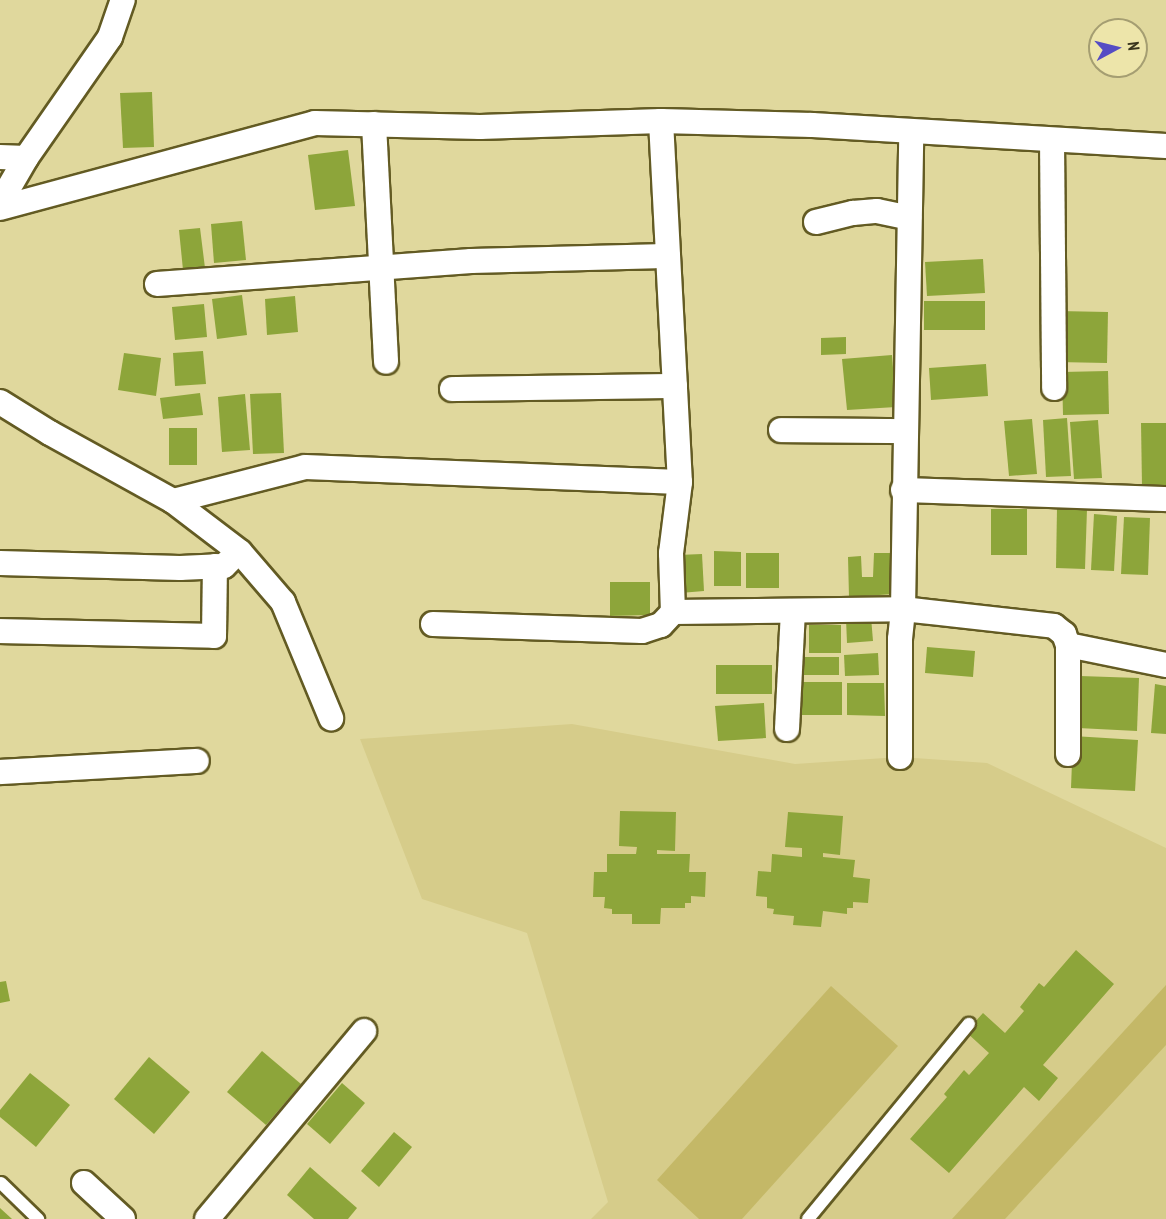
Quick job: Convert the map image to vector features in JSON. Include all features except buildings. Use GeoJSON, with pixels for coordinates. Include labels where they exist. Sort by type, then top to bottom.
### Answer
{"type":"FeatureCollection","features":[{"type":"Feature","properties":{"kind":"street"},"geometry":{"type":"LineString","coordinates":[[0,205],[26,158],[110,37],[123,0]]}},
{"type":"Feature","properties":{"kind":"street"},"geometry":{"type":"LineString","coordinates":[[0,205],[315,123],[480,127],[661,121],[812,125],[1166,146]]}},
{"type":"Feature","properties":{"kind":"street"},"geometry":{"type":"LineString","coordinates":[[433,624],[642,631],[661,625],[673,612],[671,553],[681,482],[661,121]]}},
{"type":"Feature","properties":{"kind":"street"},"geometry":{"type":"LineString","coordinates":[[374,124],[386,362]]}},
{"type":"Feature","properties":{"kind":"street"},"geometry":{"type":"LineString","coordinates":[[900,757],[900,639],[903,609],[903,490],[911,132]]}},
{"type":"Feature","properties":{"kind":"street"},"geometry":{"type":"LineString","coordinates":[[1052,140],[1054,388]]}},
{"type":"Feature","properties":{"kind":"street"},"geometry":{"type":"LineString","coordinates":[[0,158],[26,158]]}},
{"type":"Feature","properties":{"kind":"street"},"geometry":{"type":"LineString","coordinates":[[816,222],[854,213],[877,211],[909,218]]}},
{"type":"Feature","properties":{"kind":"street"},"geometry":{"type":"LineString","coordinates":[[157,284],[471,261],[668,256]]}},
{"type":"Feature","properties":{"kind":"street"},"geometry":{"type":"LineString","coordinates":[[452,389],[675,386]]}},
{"type":"Feature","properties":{"kind":"street"},"geometry":{"type":"LineString","coordinates":[[0,402],[50,433],[173,501],[240,552],[283,602],[331,717]]}},
{"type":"Feature","properties":{"kind":"street"},"geometry":{"type":"LineString","coordinates":[[781,430],[904,431]]}},
{"type":"Feature","properties":{"kind":"street"},"geometry":{"type":"LineString","coordinates":[[173,501],[305,467],[681,482]]}},
{"type":"Feature","properties":{"kind":"street"},"geometry":{"type":"LineString","coordinates":[[903,490],[1166,500]]}},
{"type":"Feature","properties":{"kind":"street"},"geometry":{"type":"LineString","coordinates":[[0,563],[215,567],[224,566],[240,552]]}},
{"type":"Feature","properties":{"kind":"street"},"geometry":{"type":"LineString","coordinates":[[0,632],[214,636],[215,567]]}},
{"type":"Feature","properties":{"kind":"street"},"geometry":{"type":"LineString","coordinates":[[673,612],[903,609],[1054,626],[1064,634],[1068,645],[1068,754]]}},
{"type":"Feature","properties":{"kind":"street"},"geometry":{"type":"LineString","coordinates":[[787,729],[793,611]]}},
{"type":"Feature","properties":{"kind":"street"},"geometry":{"type":"LineString","coordinates":[[1068,645],[1166,665]]}},
{"type":"Feature","properties":{"kind":"street"},"geometry":{"type":"LineString","coordinates":[[0,772],[197,762]]}},
{"type":"Feature","properties":{"kind":"street"},"geometry":{"type":"LineString","coordinates":[[207,1219],[364,1031]]}},
{"type":"Feature","properties":{"kind":"street"},"geometry":{"type":"LineString","coordinates":[[84,1183],[123,1219]]}},
{"type":"Feature","properties":{"kind":"lane"},"geometry":{"type":"LineString","coordinates":[[808,1219],[969,1024]]}},
{"type":"Feature","properties":{"kind":"lane"},"geometry":{"type":"LineString","coordinates":[[1,1183],[38,1219]]}},
{"type":"Feature","properties":{"kind":"shaded area"},"geometry":{"type":"Polygon","coordinates":[[[572,724],[795,764],[900,757],[987,763],[1166,848],[1166,1219],[591,1219],[608,1202],[527,933],[422,899],[360,739],[572,724]]]}},
{"type":"Feature","properties":{"kind":"shaded area"},"geometry":{"type":"Polygon","coordinates":[[[1166,985],[1166,1045],[1005,1219],[952,1219],[1166,985]]]}},
{"type":"Feature","properties":{"kind":"shaded area"},"geometry":{"type":"Polygon","coordinates":[[[831,986],[898,1046],[742,1219],[699,1219],[657,1180],[831,986]]]}}]}
